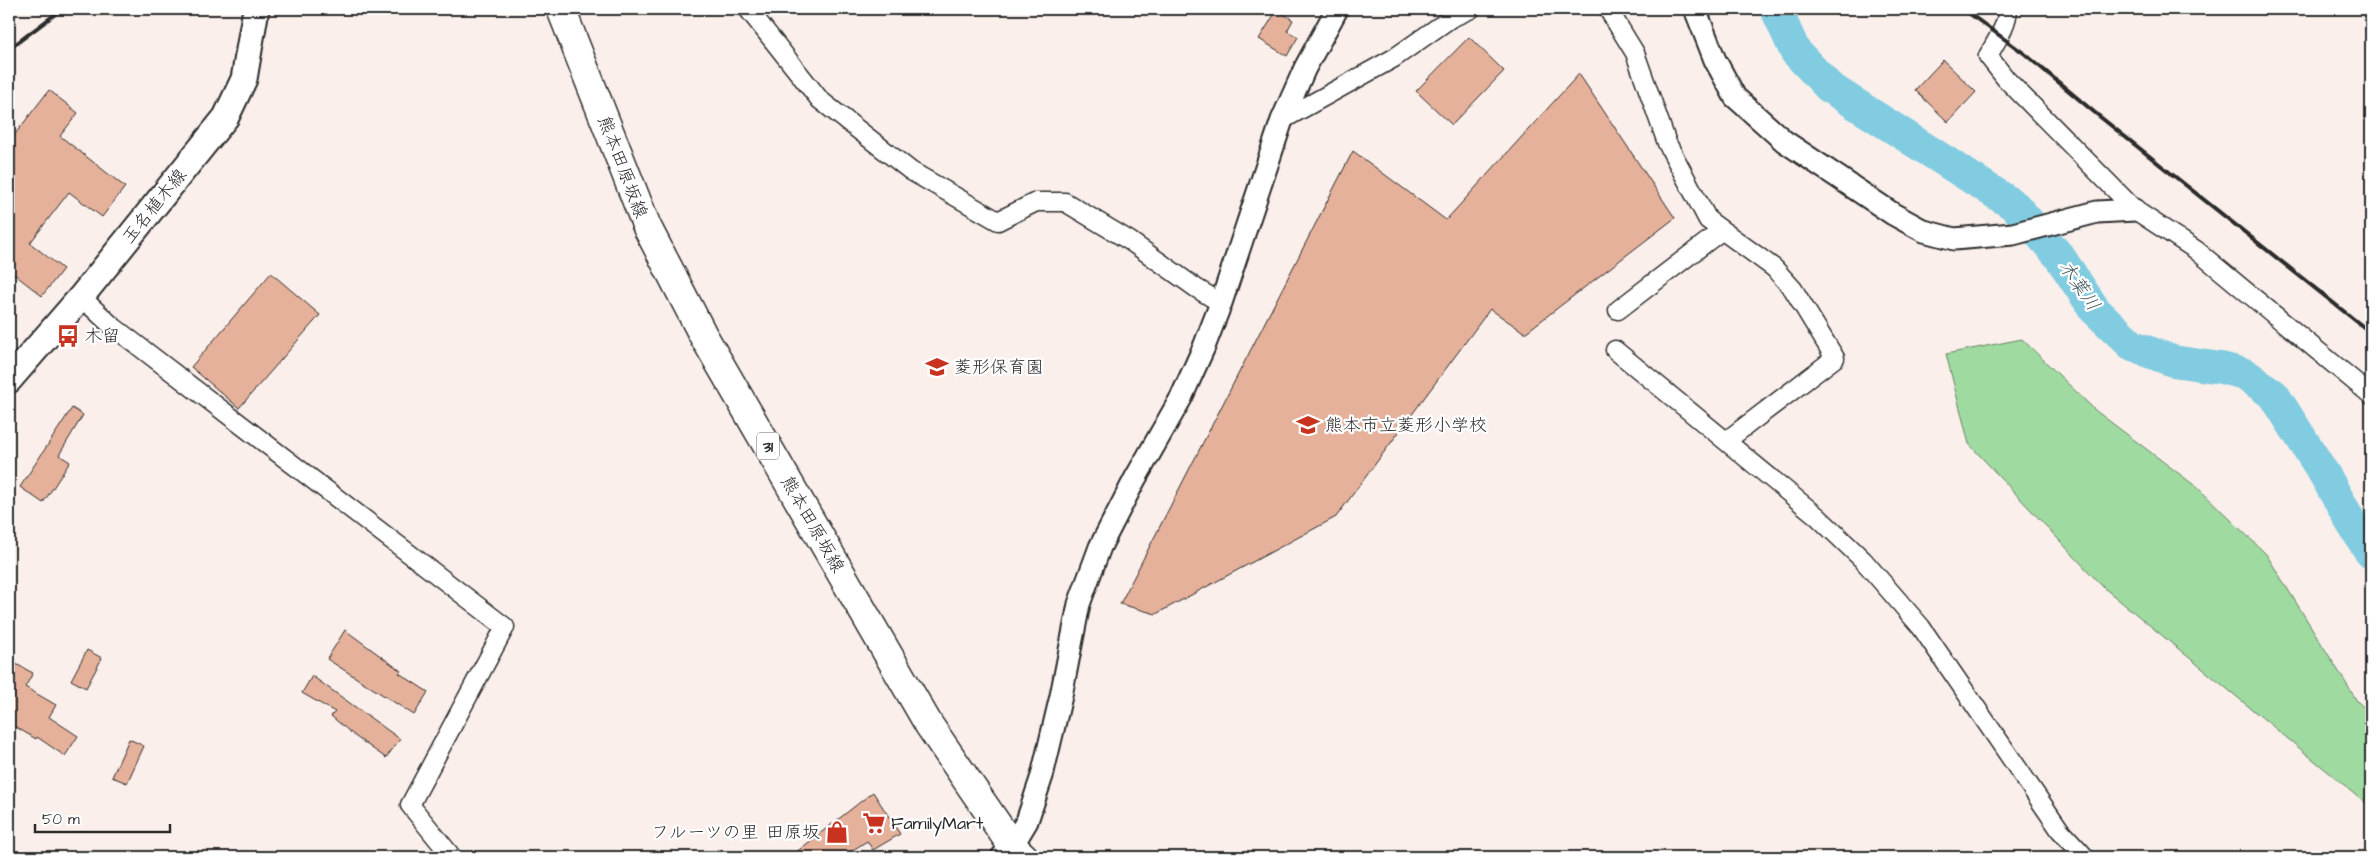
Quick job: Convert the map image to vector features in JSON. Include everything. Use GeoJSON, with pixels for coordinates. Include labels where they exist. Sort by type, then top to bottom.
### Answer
{"type":"FeatureCollection","features":[{"type":"Feature","properties":{"kind":"main road","name":"玉名植木線"},"geometry":{"type":"LineString","coordinates":[[9,380],[81,297],[226,117],[244,79],[256,9]]}},
{"type":"Feature","properties":{"kind":"main road","name":"熊本田原坂線"},"geometry":{"type":"LineString","coordinates":[[561,9],[646,227],[704,335],[929,725],[1013,853]]}},
{"type":"Feature","properties":{"kind":"street"},"geometry":{"type":"LineString","coordinates":[[748,9],[820,100],[911,171],[998,221],[1036,202],[1065,202],[1130,241],[1196,288],[1221,303]]}},
{"type":"Feature","properties":{"kind":"street"},"geometry":{"type":"LineString","coordinates":[[1013,853],[1027,821],[1042,776],[1061,696],[1079,604],[1100,547],[1180,398],[1221,303],[1282,120],[1305,68],[1337,9]]}},
{"type":"Feature","properties":{"kind":"street"},"geometry":{"type":"LineString","coordinates":[[1282,120],[1394,58],[1451,18],[1472,9]]}},
{"type":"Feature","properties":{"kind":"street"},"geometry":{"type":"LineString","coordinates":[[1608,9],[1635,53],[1667,143],[1708,220],[1774,268],[1793,289],[1836,358],[1726,441]]}},
{"type":"Feature","properties":{"kind":"street"},"geometry":{"type":"LineString","coordinates":[[1695,9],[1716,60],[1735,97],[1784,141],[1893,214],[1924,231],[1954,239],[2013,234],[2097,212],[2135,210]]}},
{"type":"Feature","properties":{"kind":"street"},"geometry":{"type":"LineString","coordinates":[[2008,9],[2007,17],[1988,56],[2006,79],[2135,210],[2196,250],[2371,395]]}},
{"type":"Feature","properties":{"kind":"street"},"geometry":{"type":"LineString","coordinates":[[1618,310],[1721,231]]}},
{"type":"Feature","properties":{"kind":"street"},"geometry":{"type":"LineString","coordinates":[[81,297],[111,325],[506,627],[410,804],[452,857]]}},
{"type":"Feature","properties":{"kind":"street"},"geometry":{"type":"LineString","coordinates":[[1615,350],[1817,516],[1863,560],[1921,627],[2060,830],[2085,857]]}},
{"type":"Feature","properties":{"kind":"green space"},"geometry":{"type":"Polygon","coordinates":[[[2022,339],[2096,411],[2198,488],[2266,554],[2357,701],[2371,714],[2371,807],[2103,587],[1969,444],[1946,354],[2022,339]]]}},
{"type":"Feature","properties":{"kind":"building"},"geometry":{"type":"Polygon","coordinates":[[[1277,10],[1293,20],[1287,31],[1298,37],[1287,56],[1259,39],[1277,10]]]}},
{"type":"Feature","properties":{"kind":"building"},"geometry":{"type":"Polygon","coordinates":[[[1469,37],[1504,71],[1452,125],[1416,91],[1469,37]]]}},
{"type":"Feature","properties":{"kind":"building"},"geometry":{"type":"Polygon","coordinates":[[[1943,60],[1976,92],[1948,122],[1915,90],[1943,60]]]}},
{"type":"Feature","properties":{"kind":"building","name":"熊本市立菱形小学校"},"geometry":{"type":"Polygon","coordinates":[[[1579,74],[1675,218],[1525,333],[1490,309],[1336,517],[1156,614],[1120,604],[1353,151],[1446,220],[1579,74]]]}},
{"type":"Feature","properties":{"kind":"building"},"geometry":{"type":"Polygon","coordinates":[[[49,90],[78,113],[60,136],[125,187],[102,217],[69,192],[30,243],[63,269],[42,296],[9,270],[9,142],[49,90]]]}},
{"type":"Feature","properties":{"kind":"building"},"geometry":{"type":"Polygon","coordinates":[[[271,273],[320,315],[239,408],[191,367],[271,273]]]}},
{"type":"Feature","properties":{"kind":"building"},"geometry":{"type":"Polygon","coordinates":[[[72,408],[83,415],[59,455],[70,462],[43,503],[20,487],[72,408]]]}},
{"type":"Feature","properties":{"kind":"building"},"geometry":{"type":"Polygon","coordinates":[[[345,630],[401,671],[399,673],[428,692],[414,715],[327,659],[345,630]]]}},
{"type":"Feature","properties":{"kind":"building"},"geometry":{"type":"Polygon","coordinates":[[[87,650],[102,658],[86,688],[71,680],[87,650]]]}},
{"type":"Feature","properties":{"kind":"building"},"geometry":{"type":"Polygon","coordinates":[[[14,663],[33,673],[25,687],[56,705],[49,717],[78,736],[65,756],[37,737],[36,739],[9,723],[9,672],[14,663]]]}},
{"type":"Feature","properties":{"kind":"building"},"geometry":{"type":"Polygon","coordinates":[[[312,676],[400,739],[386,758],[356,737],[331,716],[335,712],[302,693],[312,676]]]}},
{"type":"Feature","properties":{"kind":"building"},"geometry":{"type":"Polygon","coordinates":[[[129,739],[144,746],[127,783],[112,777],[129,739]]]}},
{"type":"Feature","properties":{"kind":"building"},"geometry":{"type":"Polygon","coordinates":[[[873,792],[900,834],[873,850],[867,841],[842,857],[790,857],[873,792]]]}},
{"type":"Feature","properties":{"kind":"waterway","name":"木葉川"},"geometry":{"type":"LineString","coordinates":[[1776,9],[1795,51],[1829,87],[2015,206],[2059,256],[2095,310],[2133,346],[2173,361],[2221,368],[2245,374],[2274,395],[2371,553]]}},
{"type":"Feature","properties":{"kind":"railway"},"geometry":{"type":"LineString","coordinates":[[9,49],[62,9]]}},
{"type":"Feature","properties":{"kind":"railway"},"geometry":{"type":"LineString","coordinates":[[1963,9],[2025,54],[2094,112],[2371,333]]}},
{"type":"Feature","properties":{"kind":"place","name":"木留"},"geometry":{"type":"Point","coordinates":[68,336]}},
{"type":"Feature","properties":{"kind":"place","name":"菱形保育園"},"geometry":{"type":"Point","coordinates":[937,367]}},
{"type":"Feature","properties":{"kind":"place","name":"熊本市立菱形小学校"},"geometry":{"type":"Point","coordinates":[1308,425]}},
{"type":"Feature","properties":{"kind":"place","name":"FamilyMart"},"geometry":{"type":"Point","coordinates":[874,823]}},
{"type":"Feature","properties":{"kind":"place","name":"フルーツの里 田原坂"},"geometry":{"type":"Point","coordinates":[837,832]}}]}
